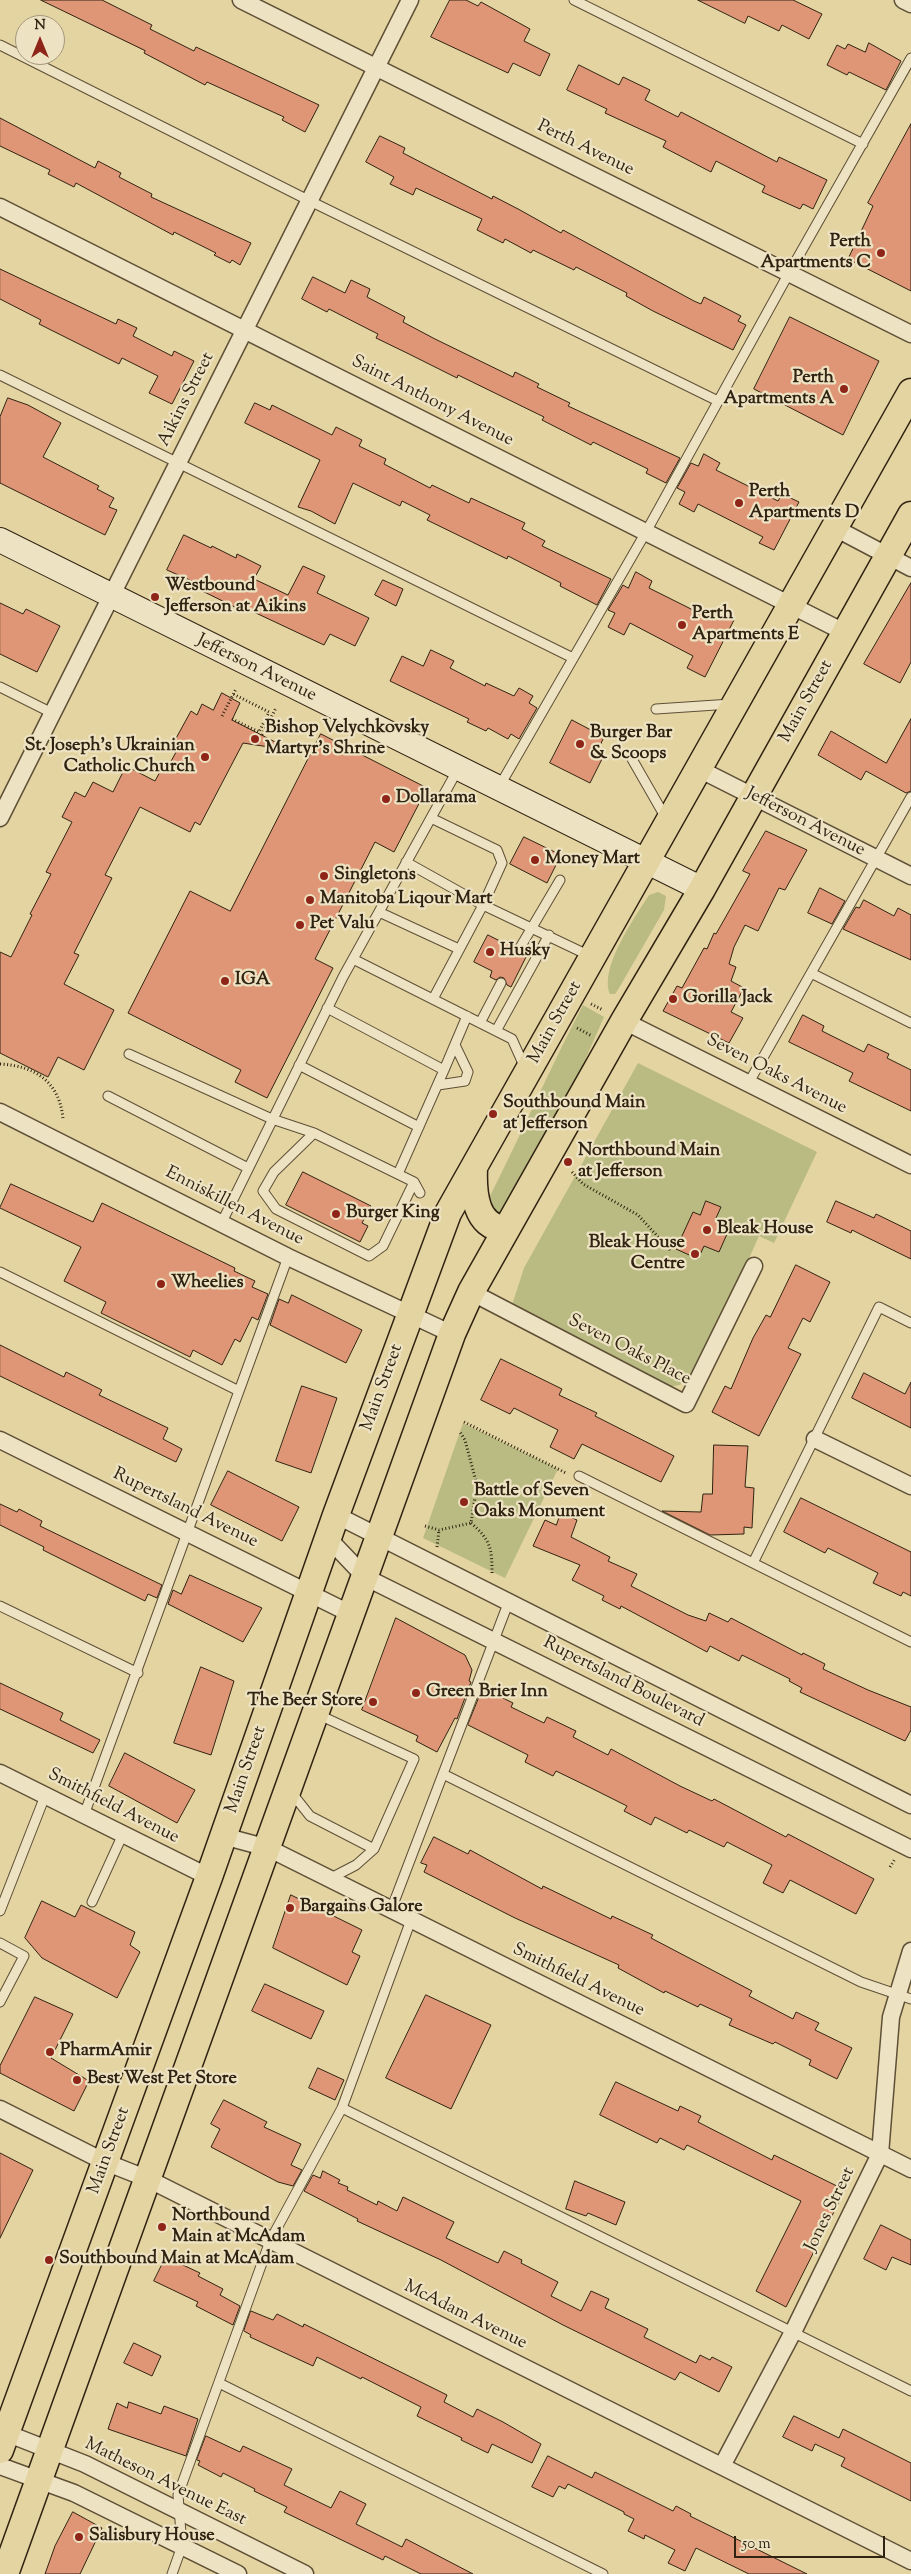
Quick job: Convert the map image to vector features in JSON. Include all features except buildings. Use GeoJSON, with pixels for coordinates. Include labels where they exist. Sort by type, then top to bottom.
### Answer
{"type":"FeatureCollection","features":[{"type":"Feature","properties":{"kind":"main road","name":"Main Street"},"geometry":{"type":"LineString","coordinates":[[2,2438],[209,1878],[332,1527],[448,1213],[911,392]]}},
{"type":"Feature","properties":{"kind":"main road","name":"Main Street"},"geometry":{"type":"LineString","coordinates":[[5,2574],[452,1334],[471,1292],[506,1229],[624,1021],[702,889],[911,515]]}},
{"type":"Feature","properties":{"kind":"main road"},"geometry":{"type":"LineString","coordinates":[[474,1168],[473,1187],[477,1204],[483,1217],[497,1229],[506,1229]]}},
{"type":"Feature","properties":{"kind":"street","name":"Perth Avenue"},"geometry":{"type":"LineString","coordinates":[[241,0],[911,334]]}},
{"type":"Feature","properties":{"kind":"street","name":"Aikins Street"},"geometry":{"type":"LineString","coordinates":[[0,818],[410,0]]}},
{"type":"Feature","properties":{"kind":"street"},"geometry":{"type":"LineString","coordinates":[[903,0],[911,4]]}},
{"type":"Feature","properties":{"kind":"street","name":"Saint Anthony Avenue"},"geometry":{"type":"LineString","coordinates":[[0,207],[846,632]]}},
{"type":"Feature","properties":{"kind":"street"},"geometry":{"type":"LineString","coordinates":[[835,528],[911,568]]}},
{"type":"Feature","properties":{"kind":"street","name":"Jefferson Avenue"},"geometry":{"type":"LineString","coordinates":[[0,540],[702,889]]}},
{"type":"Feature","properties":{"kind":"street","name":"Jefferson Avenue"},"geometry":{"type":"LineString","coordinates":[[699,769],[753,798],[911,876]]}},
{"type":"Feature","properties":{"kind":"street","name":"Seven Oaks Avenue"},"geometry":{"type":"LineString","coordinates":[[624,1021],[911,1165]]}},
{"type":"Feature","properties":{"kind":"street","name":"Enniskillen Avenue"},"geometry":{"type":"LineString","coordinates":[[0,1112],[222,1222],[288,1257],[452,1334]]}},
{"type":"Feature","properties":{"kind":"street","name":"Seven Oaks Place"},"geometry":{"type":"LineString","coordinates":[[471,1292],[686,1404],[754,1266]]}},
{"type":"Feature","properties":{"kind":"street"},"geometry":{"type":"LineString","coordinates":[[815,1439],[911,1486]]}},
{"type":"Feature","properties":{"kind":"street","name":"Rupertsland Avenue"},"geometry":{"type":"LineString","coordinates":[[0,1440],[352,1614]]}},
{"type":"Feature","properties":{"kind":"street","name":"Rupertsland Boulevard"},"geometry":{"type":"LineString","coordinates":[[332,1527],[380,1537],[911,1805]]}},
{"type":"Feature","properties":{"kind":"street","name":"Rupertsland Boulevard"},"geometry":{"type":"LineString","coordinates":[[332,1527],[365,1577],[911,1849]]}},
{"type":"Feature","properties":{"kind":"street","name":"Smithfield Avenue"},"geometry":{"type":"LineString","coordinates":[[0,1773],[209,1878]]}},
{"type":"Feature","properties":{"kind":"street","name":"Smithfield Avenue"},"geometry":{"type":"LineString","coordinates":[[224,1836],[268,1848],[911,2169]]}},
{"type":"Feature","properties":{"kind":"street","name":"Jones Street"},"geometry":{"type":"LineString","coordinates":[[722,2466],[793,2332],[880,2154],[891,2017],[904,1997],[911,1951]]}},
{"type":"Feature","properties":{"kind":"street","name":"McAdam Avenue"},"geometry":{"type":"LineString","coordinates":[[1,2111],[105,2162],[148,2179],[911,2561]]}},
{"type":"Feature","properties":{"kind":"street","name":"Matheson Avenue East"},"geometry":{"type":"LineString","coordinates":[[2,2438],[49,2450],[85,2464],[304,2574]]}},
{"type":"Feature","properties":{"kind":"street"},"geometry":{"type":"LineString","coordinates":[[0,2466],[74,2493],[238,2574]]}},
{"type":"Feature","properties":{"kind":"lane"},"geometry":{"type":"LineString","coordinates":[[574,0],[863,144]]}},
{"type":"Feature","properties":{"kind":"lane"},"geometry":{"type":"LineString","coordinates":[[0,45],[310,201],[718,401]]}},
{"type":"Feature","properties":{"kind":"lane"},"geometry":{"type":"LineString","coordinates":[[498,789],[646,532],[789,273],[911,58]]}},
{"type":"Feature","properties":{"kind":"lane"},"geometry":{"type":"LineString","coordinates":[[0,375],[573,658]]}},
{"type":"Feature","properties":{"kind":"lane"},"geometry":{"type":"LineString","coordinates":[[0,687],[52,713]]}},
{"type":"Feature","properties":{"kind":"lane"},"geometry":{"type":"LineString","coordinates":[[656,709],[736,704]]}},
{"type":"Feature","properties":{"kind":"lane"},"geometry":{"type":"LineString","coordinates":[[632,759],[668,822]]}},
{"type":"Feature","properties":{"kind":"lane"},"geometry":{"type":"LineString","coordinates":[[222,1222],[353,958],[458,769]]}},
{"type":"Feature","properties":{"kind":"lane"},"geometry":{"type":"LineString","coordinates":[[748,1084],[911,797]]}},
{"type":"Feature","properties":{"kind":"lane"},"geometry":{"type":"LineString","coordinates":[[432,818],[497,850],[502,863],[483,905],[433,999]]}},
{"type":"Feature","properties":{"kind":"lane"},"geometry":{"type":"LineString","coordinates":[[406,862],[483,905],[593,957]]}},
{"type":"Feature","properties":{"kind":"lane"},"geometry":{"type":"LineString","coordinates":[[521,946],[560,880]]}},
{"type":"Feature","properties":{"kind":"lane"},"geometry":{"type":"LineString","coordinates":[[379,912],[459,949]]}},
{"type":"Feature","properties":{"kind":"lane"},"geometry":{"type":"LineString","coordinates":[[496,1031],[549,935]]}},
{"type":"Feature","properties":{"kind":"lane"},"geometry":{"type":"LineString","coordinates":[[353,958],[512,1039],[528,1073]]}},
{"type":"Feature","properties":{"kind":"lane"},"geometry":{"type":"LineString","coordinates":[[811,973],[911,1023]]}},
{"type":"Feature","properties":{"kind":"lane"},"geometry":{"type":"LineString","coordinates":[[480,1023],[502,983]]}},
{"type":"Feature","properties":{"kind":"lane"},"geometry":{"type":"LineString","coordinates":[[327,1008],[444,1070]]}},
{"type":"Feature","properties":{"kind":"lane"},"geometry":{"type":"LineString","coordinates":[[398,1174],[467,1016]]}},
{"type":"Feature","properties":{"kind":"lane"},"geometry":{"type":"LineString","coordinates":[[438,1085],[465,1081],[468,1072],[455,1045]]}},
{"type":"Feature","properties":{"kind":"lane"},"geometry":{"type":"LineString","coordinates":[[129,1054],[272,1119],[314,1133],[414,1182],[420,1193]]}},
{"type":"Feature","properties":{"kind":"lane"},"geometry":{"type":"LineString","coordinates":[[299,1065],[419,1127]]}},
{"type":"Feature","properties":{"kind":"lane"},"geometry":{"type":"LineString","coordinates":[[108,1096],[248,1168]]}},
{"type":"Feature","properties":{"kind":"lane"},"geometry":{"type":"LineString","coordinates":[[314,1133],[274,1172],[263,1191],[276,1209],[369,1256],[383,1246],[414,1182]]}},
{"type":"Feature","properties":{"kind":"lane"},"geometry":{"type":"LineString","coordinates":[[84,1815],[138,1673],[186,1532],[288,1257]]}},
{"type":"Feature","properties":{"kind":"lane"},"geometry":{"type":"LineString","coordinates":[[0,1272],[239,1391]]}},
{"type":"Feature","properties":{"kind":"lane"},"geometry":{"type":"LineString","coordinates":[[753,1563],[879,1307],[911,1324]]}},
{"type":"Feature","properties":{"kind":"lane"},"geometry":{"type":"LineString","coordinates":[[579,1476],[911,1642]]}},
{"type":"Feature","properties":{"kind":"lane"},"geometry":{"type":"LineString","coordinates":[[391,1910],[509,1601]]}},
{"type":"Feature","properties":{"kind":"lane"},"geometry":{"type":"LineString","coordinates":[[0,1606],[138,1673]]}},
{"type":"Feature","properties":{"kind":"lane"},"geometry":{"type":"LineString","coordinates":[[316,1714],[414,1759],[374,1849],[356,1865],[329,1879]]}},
{"type":"Feature","properties":{"kind":"lane"},"geometry":{"type":"LineString","coordinates":[[443,1774],[861,1982],[904,1997]]}},
{"type":"Feature","properties":{"kind":"lane"},"geometry":{"type":"LineString","coordinates":[[289,1789],[310,1816],[374,1849]]}},
{"type":"Feature","properties":{"kind":"lane"},"geometry":{"type":"LineString","coordinates":[[0,1911],[46,1796]]}},
{"type":"Feature","properties":{"kind":"lane"},"geometry":{"type":"LineString","coordinates":[[92,1902],[123,1834]]}},
{"type":"Feature","properties":{"kind":"lane"},"geometry":{"type":"LineString","coordinates":[[172,2574],[182,2546],[178,2495],[270,2241],[342,2108],[411,1920]]}},
{"type":"Feature","properties":{"kind":"lane"},"geometry":{"type":"LineString","coordinates":[[0,1943],[24,1956],[0,2002]]}},
{"type":"Feature","properties":{"kind":"lane"},"geometry":{"type":"LineString","coordinates":[[342,2108],[911,2391]]}},
{"type":"Feature","properties":{"kind":"lane"},"geometry":{"type":"LineString","coordinates":[[219,2383],[602,2574]]}},
{"type":"Feature","properties":{"kind":"path"},"geometry":{"type":"LineString","coordinates":[[222,716],[236,689]]}},
{"type":"Feature","properties":{"kind":"path"},"geometry":{"type":"LineString","coordinates":[[232,719],[259,732],[269,712],[233,694]]}},
{"type":"Feature","properties":{"kind":"path"},"geometry":{"type":"LineString","coordinates":[[262,735],[276,708]]}},
{"type":"Feature","properties":{"kind":"path"},"geometry":{"type":"LineString","coordinates":[[570,1024],[593,1037]]}},
{"type":"Feature","properties":{"kind":"path"},"geometry":{"type":"LineString","coordinates":[[0,1064],[16,1065],[42,1077],[55,1089],[61,1104],[63,1118]]}},
{"type":"Feature","properties":{"kind":"path"},"geometry":{"type":"LineString","coordinates":[[572,1172],[583,1184],[638,1216],[672,1252]]}},
{"type":"Feature","properties":{"kind":"path"},"geometry":{"type":"LineString","coordinates":[[464,1422],[574,1477],[579,1476]]}},
{"type":"Feature","properties":{"kind":"path"},"geometry":{"type":"LineString","coordinates":[[460,1432],[470,1456],[477,1485],[471,1523]]}},
{"type":"Feature","properties":{"kind":"path"},"geometry":{"type":"LineString","coordinates":[[425,1526],[439,1530],[471,1523]]}},
{"type":"Feature","properties":{"kind":"path"},"geometry":{"type":"LineString","coordinates":[[471,1523],[482,1532],[492,1549],[492,1576]]}},
{"type":"Feature","properties":{"kind":"path"},"geometry":{"type":"LineString","coordinates":[[437,1548],[439,1530]]}},
{"type":"Feature","properties":{"kind":"green space"},"geometry":{"type":"Polygon","coordinates":[[[658,892],[666,896],[664,910],[619,988],[615,994],[610,994],[608,983],[609,971],[620,943],[649,895],[658,892]]]}},
{"type":"Feature","properties":{"kind":"green space"},"geometry":{"type":"Polygon","coordinates":[[[583,1005],[604,1017],[575,1083],[497,1219],[487,1202],[583,1005]]]}},
{"type":"Feature","properties":{"kind":"green space","name":"Bleak House"},"geometry":{"type":"Polygon","coordinates":[[[638,1063],[817,1152],[774,1243],[759,1236],[699,1370],[691,1379],[677,1386],[659,1385],[511,1308],[524,1268],[638,1063]]]}},
{"type":"Feature","properties":{"kind":"green space"},"geometry":{"type":"Polygon","coordinates":[[[463,1423],[558,1469],[505,1578],[423,1538],[463,1423]]]}},
{"type":"Feature","properties":{"kind":"place","name":"Perth Apartments C"},"geometry":{"type":"Point","coordinates":[881,253]}},
{"type":"Feature","properties":{"kind":"place","name":"Perth Apartments A"},"geometry":{"type":"Point","coordinates":[844,389]}},
{"type":"Feature","properties":{"kind":"place","name":"Perth Apartments D"},"geometry":{"type":"Point","coordinates":[739,503]}},
{"type":"Feature","properties":{"kind":"place","name":"Westbound Jefferson at Aikins"},"geometry":{"type":"Point","coordinates":[155,597]}},
{"type":"Feature","properties":{"kind":"place","name":"Perth Apartments E"},"geometry":{"type":"Point","coordinates":[682,625]}},
{"type":"Feature","properties":{"kind":"place","name":"Bishop Velychkovsky Martyr’s Shrine"},"geometry":{"type":"Point","coordinates":[255,739]}},
{"type":"Feature","properties":{"kind":"place","name":"Burger Bar & Scoops"},"geometry":{"type":"Point","coordinates":[580,744]}},
{"type":"Feature","properties":{"kind":"place","name":"St. Joseph’s Ukrainian Catholic Church"},"geometry":{"type":"Point","coordinates":[205,757]}},
{"type":"Feature","properties":{"kind":"place","name":"Dollarama"},"geometry":{"type":"Point","coordinates":[386,799]}},
{"type":"Feature","properties":{"kind":"place","name":"Money Mart"},"geometry":{"type":"Point","coordinates":[535,860]}},
{"type":"Feature","properties":{"kind":"place","name":"Singletons"},"geometry":{"type":"Point","coordinates":[324,876]}},
{"type":"Feature","properties":{"kind":"place","name":"Manitoba Liqour Mart"},"geometry":{"type":"Point","coordinates":[310,900]}},
{"type":"Feature","properties":{"kind":"place","name":"Pet Valu"},"geometry":{"type":"Point","coordinates":[300,925]}},
{"type":"Feature","properties":{"kind":"place","name":"Husky"},"geometry":{"type":"Point","coordinates":[490,952]}},
{"type":"Feature","properties":{"kind":"place","name":"IGA"},"geometry":{"type":"Point","coordinates":[225,981]}},
{"type":"Feature","properties":{"kind":"place","name":"Gorilla Jack"},"geometry":{"type":"Point","coordinates":[673,999]}},
{"type":"Feature","properties":{"kind":"place","name":"Southbound Main at Jefferson"},"geometry":{"type":"Point","coordinates":[493,1114]}},
{"type":"Feature","properties":{"kind":"place","name":"Northbound Main at Jefferson"},"geometry":{"type":"Point","coordinates":[568,1162]}},
{"type":"Feature","properties":{"kind":"place","name":"Burger King"},"geometry":{"type":"Point","coordinates":[336,1214]}},
{"type":"Feature","properties":{"kind":"place","name":"Bleak House"},"geometry":{"type":"Point","coordinates":[707,1230]}},
{"type":"Feature","properties":{"kind":"place","name":"Bleak House Centre"},"geometry":{"type":"Point","coordinates":[695,1254]}},
{"type":"Feature","properties":{"kind":"place","name":"Wheelies"},"geometry":{"type":"Point","coordinates":[161,1284]}},
{"type":"Feature","properties":{"kind":"place","name":"Battle of Seven Oaks Monument"},"geometry":{"type":"Point","coordinates":[464,1502]}},
{"type":"Feature","properties":{"kind":"place","name":"Green Brier Inn"},"geometry":{"type":"Point","coordinates":[416,1693]}},
{"type":"Feature","properties":{"kind":"place","name":"The Beer Store"},"geometry":{"type":"Point","coordinates":[373,1702]}},
{"type":"Feature","properties":{"kind":"place","name":"Bargains Galore"},"geometry":{"type":"Point","coordinates":[290,1908]}},
{"type":"Feature","properties":{"kind":"place","name":"PharmAmir"},"geometry":{"type":"Point","coordinates":[50,2052]}},
{"type":"Feature","properties":{"kind":"place","name":"Best West Pet Store"},"geometry":{"type":"Point","coordinates":[77,2080]}},
{"type":"Feature","properties":{"kind":"place","name":"Northbound Main at McAdam"},"geometry":{"type":"Point","coordinates":[162,2227]}},
{"type":"Feature","properties":{"kind":"place","name":"Southbound Main at McAdam"},"geometry":{"type":"Point","coordinates":[49,2260]}},
{"type":"Feature","properties":{"kind":"place","name":"Salisbury House"},"geometry":{"type":"Point","coordinates":[79,2537]}}]}
